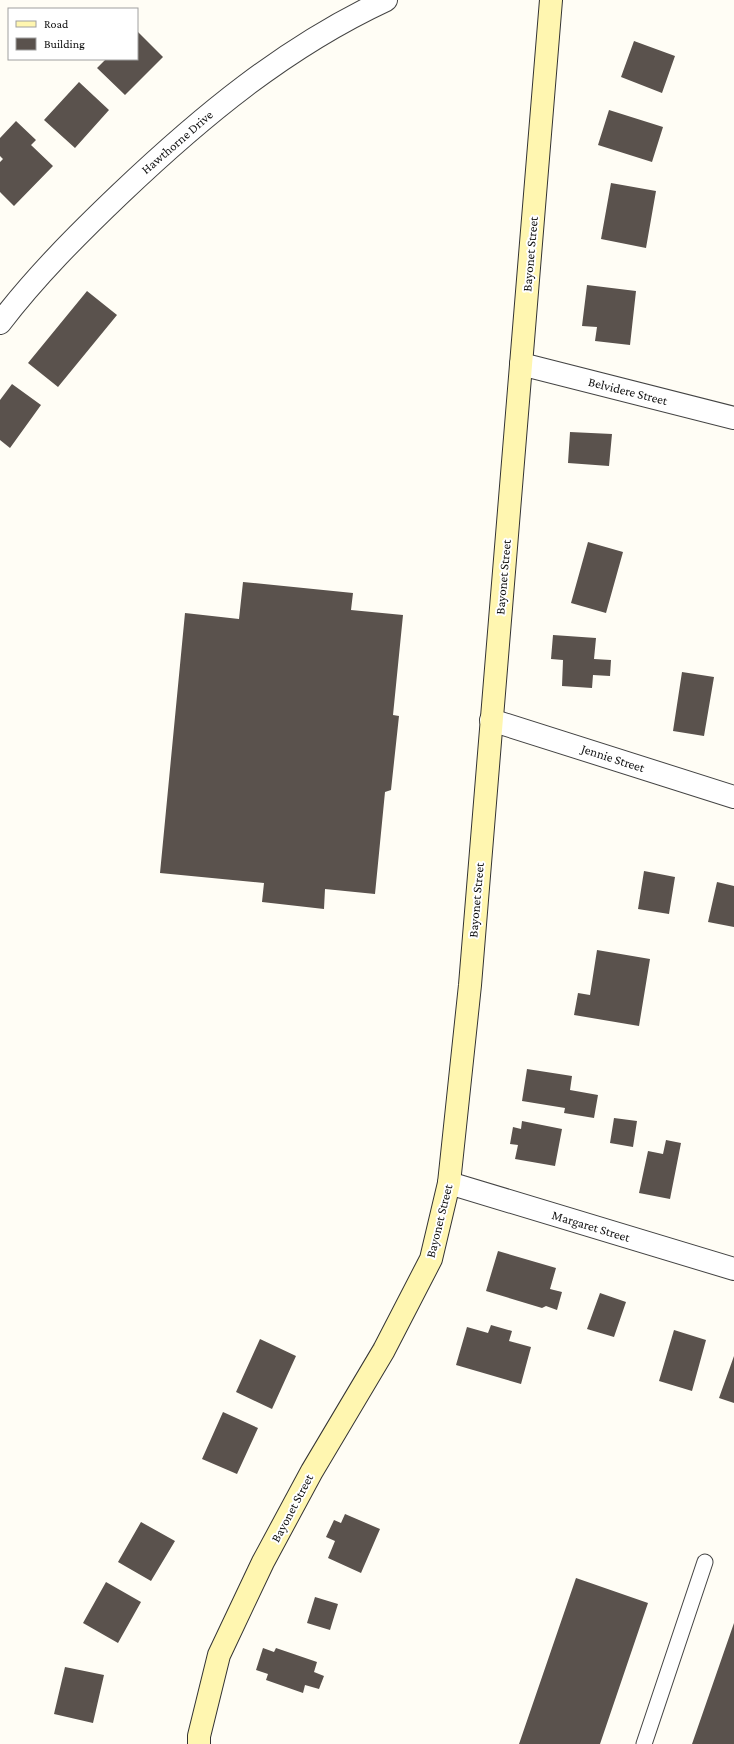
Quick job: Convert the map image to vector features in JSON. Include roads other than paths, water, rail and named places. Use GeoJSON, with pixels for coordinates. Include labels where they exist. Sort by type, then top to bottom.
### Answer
{"type":"FeatureCollection","features":[{"type":"Feature","properties":{"kind":"street","name":"Hawthorne Drive"},"geometry":{"type":"LineString","coordinates":[[0,323],[24,291],[86,227],[158,158],[231,96],[303,44],[357,13],[386,0]]}},
{"type":"Feature","properties":{"kind":"street","name":"Bayonet Street"},"geometry":{"type":"LineString","coordinates":[[199,1744],[199,1736],[219,1655],[263,1562],[312,1471],[384,1350],[431,1259],[449,1183],[470,985],[551,0]]}},
{"type":"Feature","properties":{"kind":"street","name":"Belvidere Street"},"geometry":{"type":"LineString","coordinates":[[521,364],[734,418]]}},
{"type":"Feature","properties":{"kind":"street","name":"Jennie Street"},"geometry":{"type":"LineString","coordinates":[[492,720],[734,797]]}},
{"type":"Feature","properties":{"kind":"street","name":"Margaret Street"},"geometry":{"type":"LineString","coordinates":[[449,1183],[734,1269]]}},
{"type":"Feature","properties":{"kind":"lane"},"geometry":{"type":"LineString","coordinates":[[644,1744],[705,1562]]}}]}
